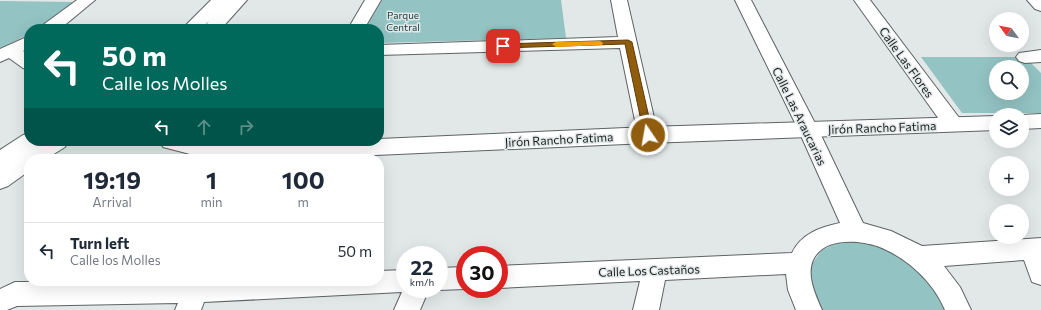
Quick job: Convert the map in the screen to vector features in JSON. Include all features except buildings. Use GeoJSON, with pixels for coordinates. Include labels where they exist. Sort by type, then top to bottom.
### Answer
{"type":"FeatureCollection","features":[{"type":"Feature","properties":{"kind":"street"},"geometry":{"type":"LineString","coordinates":[[56,24],[87,0]]}},
{"type":"Feature","properties":{"kind":"street"},"geometry":{"type":"LineString","coordinates":[[196,24],[221,0]]}},
{"type":"Feature","properties":{"kind":"street"},"geometry":{"type":"LineString","coordinates":[[217,24],[239,0]]}},
{"type":"Feature","properties":{"kind":"street"},"geometry":{"type":"LineString","coordinates":[[359,24],[373,0]]}},
{"type":"Feature","properties":{"kind":"street"},"geometry":{"type":"LineString","coordinates":[[619,0],[648,135]]}},
{"type":"Feature","properties":{"kind":"street","name":"Calle Las Araucarias"},"geometry":{"type":"LineString","coordinates":[[743,0],[808,129],[856,233]]}},
{"type":"Feature","properties":{"kind":"street","name":"Calle Las Flores"},"geometry":{"type":"LineString","coordinates":[[862,0],[953,124]]}},
{"type":"Feature","properties":{"kind":"street"},"geometry":{"type":"LineString","coordinates":[[1035,0],[1041,6]]}},
{"type":"Feature","properties":{"kind":"street"},"geometry":{"type":"LineString","coordinates":[[384,50],[628,42]]}},
{"type":"Feature","properties":{"kind":"street"},"geometry":{"type":"LineString","coordinates":[[6,54],[24,44]]}},
{"type":"Feature","properties":{"kind":"street"},"geometry":{"type":"LineString","coordinates":[[6,54],[24,62]]}},
{"type":"Feature","properties":{"kind":"street"},"geometry":{"type":"LineString","coordinates":[[1029,122],[1041,121]]}},
{"type":"Feature","properties":{"kind":"street","name":"Jirón Rancho Fatima"},"geometry":{"type":"LineString","coordinates":[[384,143],[989,123]]}},
{"type":"Feature","properties":{"kind":"street"},"geometry":{"type":"LineString","coordinates":[[2,160],[24,146]]}},
{"type":"Feature","properties":{"kind":"street"},"geometry":{"type":"LineString","coordinates":[[38,154],[50,146]]}},
{"type":"Feature","properties":{"kind":"street","name":"Jirón Rancho Fatima"},"geometry":{"type":"LineString","coordinates":[[190,146],[209,151],[245,147],[279,146]]}},
{"type":"Feature","properties":{"kind":"street"},"geometry":{"type":"LineString","coordinates":[[0,180],[24,163]]}},
{"type":"Feature","properties":{"kind":"street"},"geometry":{"type":"LineString","coordinates":[[809,310],[801,292],[798,277],[800,263],[804,252],[813,243],[824,237],[837,233],[856,233],[885,239],[918,257],[932,269],[944,283],[954,298],[958,310]]}},
{"type":"Feature","properties":{"kind":"street"},"geometry":{"type":"LineString","coordinates":[[918,257],[1037,248],[1041,274]]}},
{"type":"Feature","properties":{"kind":"street","name":"Calle Los Castaños"},"geometry":{"type":"LineString","coordinates":[[508,276],[800,263]]}},
{"type":"Feature","properties":{"kind":"street"},"geometry":{"type":"LineString","coordinates":[[646,310],[655,270]]}},
{"type":"Feature","properties":{"kind":"street"},"geometry":{"type":"LineString","coordinates":[[384,283],[396,282]]}},
{"type":"Feature","properties":{"kind":"street"},"geometry":{"type":"LineString","coordinates":[[0,301],[15,294],[191,300],[349,286]]}},
{"type":"Feature","properties":{"kind":"street"},"geometry":{"type":"LineString","coordinates":[[407,310],[412,298]]}},
{"type":"Feature","properties":{"kind":"green space","name":"Parque Central"},"geometry":{"type":"Polygon","coordinates":[[[382,0],[561,0],[566,38],[384,43],[384,24],[368,24],[382,0]]]}},
{"type":"Feature","properties":{"kind":"green space"},"geometry":{"type":"Polygon","coordinates":[[[0,1],[74,2],[48,24],[24,24],[24,37],[0,49],[0,1]]]}},
{"type":"Feature","properties":{"kind":"green space"},"geometry":{"type":"Polygon","coordinates":[[[921,57],[1025,57],[1028,60],[989,60],[989,100],[1029,100],[1029,61],[1041,73],[1041,113],[1029,113],[1029,108],[989,108],[989,113],[962,113],[921,57]]]}},
{"type":"Feature","properties":{"kind":"green space"},"geometry":{"type":"Polygon","coordinates":[[[855,241],[877,244],[899,254],[936,286],[947,310],[822,310],[810,280],[812,264],[821,251],[836,243],[855,241]]]}},
{"type":"Feature","properties":{"kind":"slow traffic"},"geometry":{"type":"LineString","coordinates":[[556,44],[600,43]]}},
{"type":"Feature","properties":{"kind":"route"},"geometry":{"type":"LineString","coordinates":[[503,46],[628,42],[648,135]]}}]}
